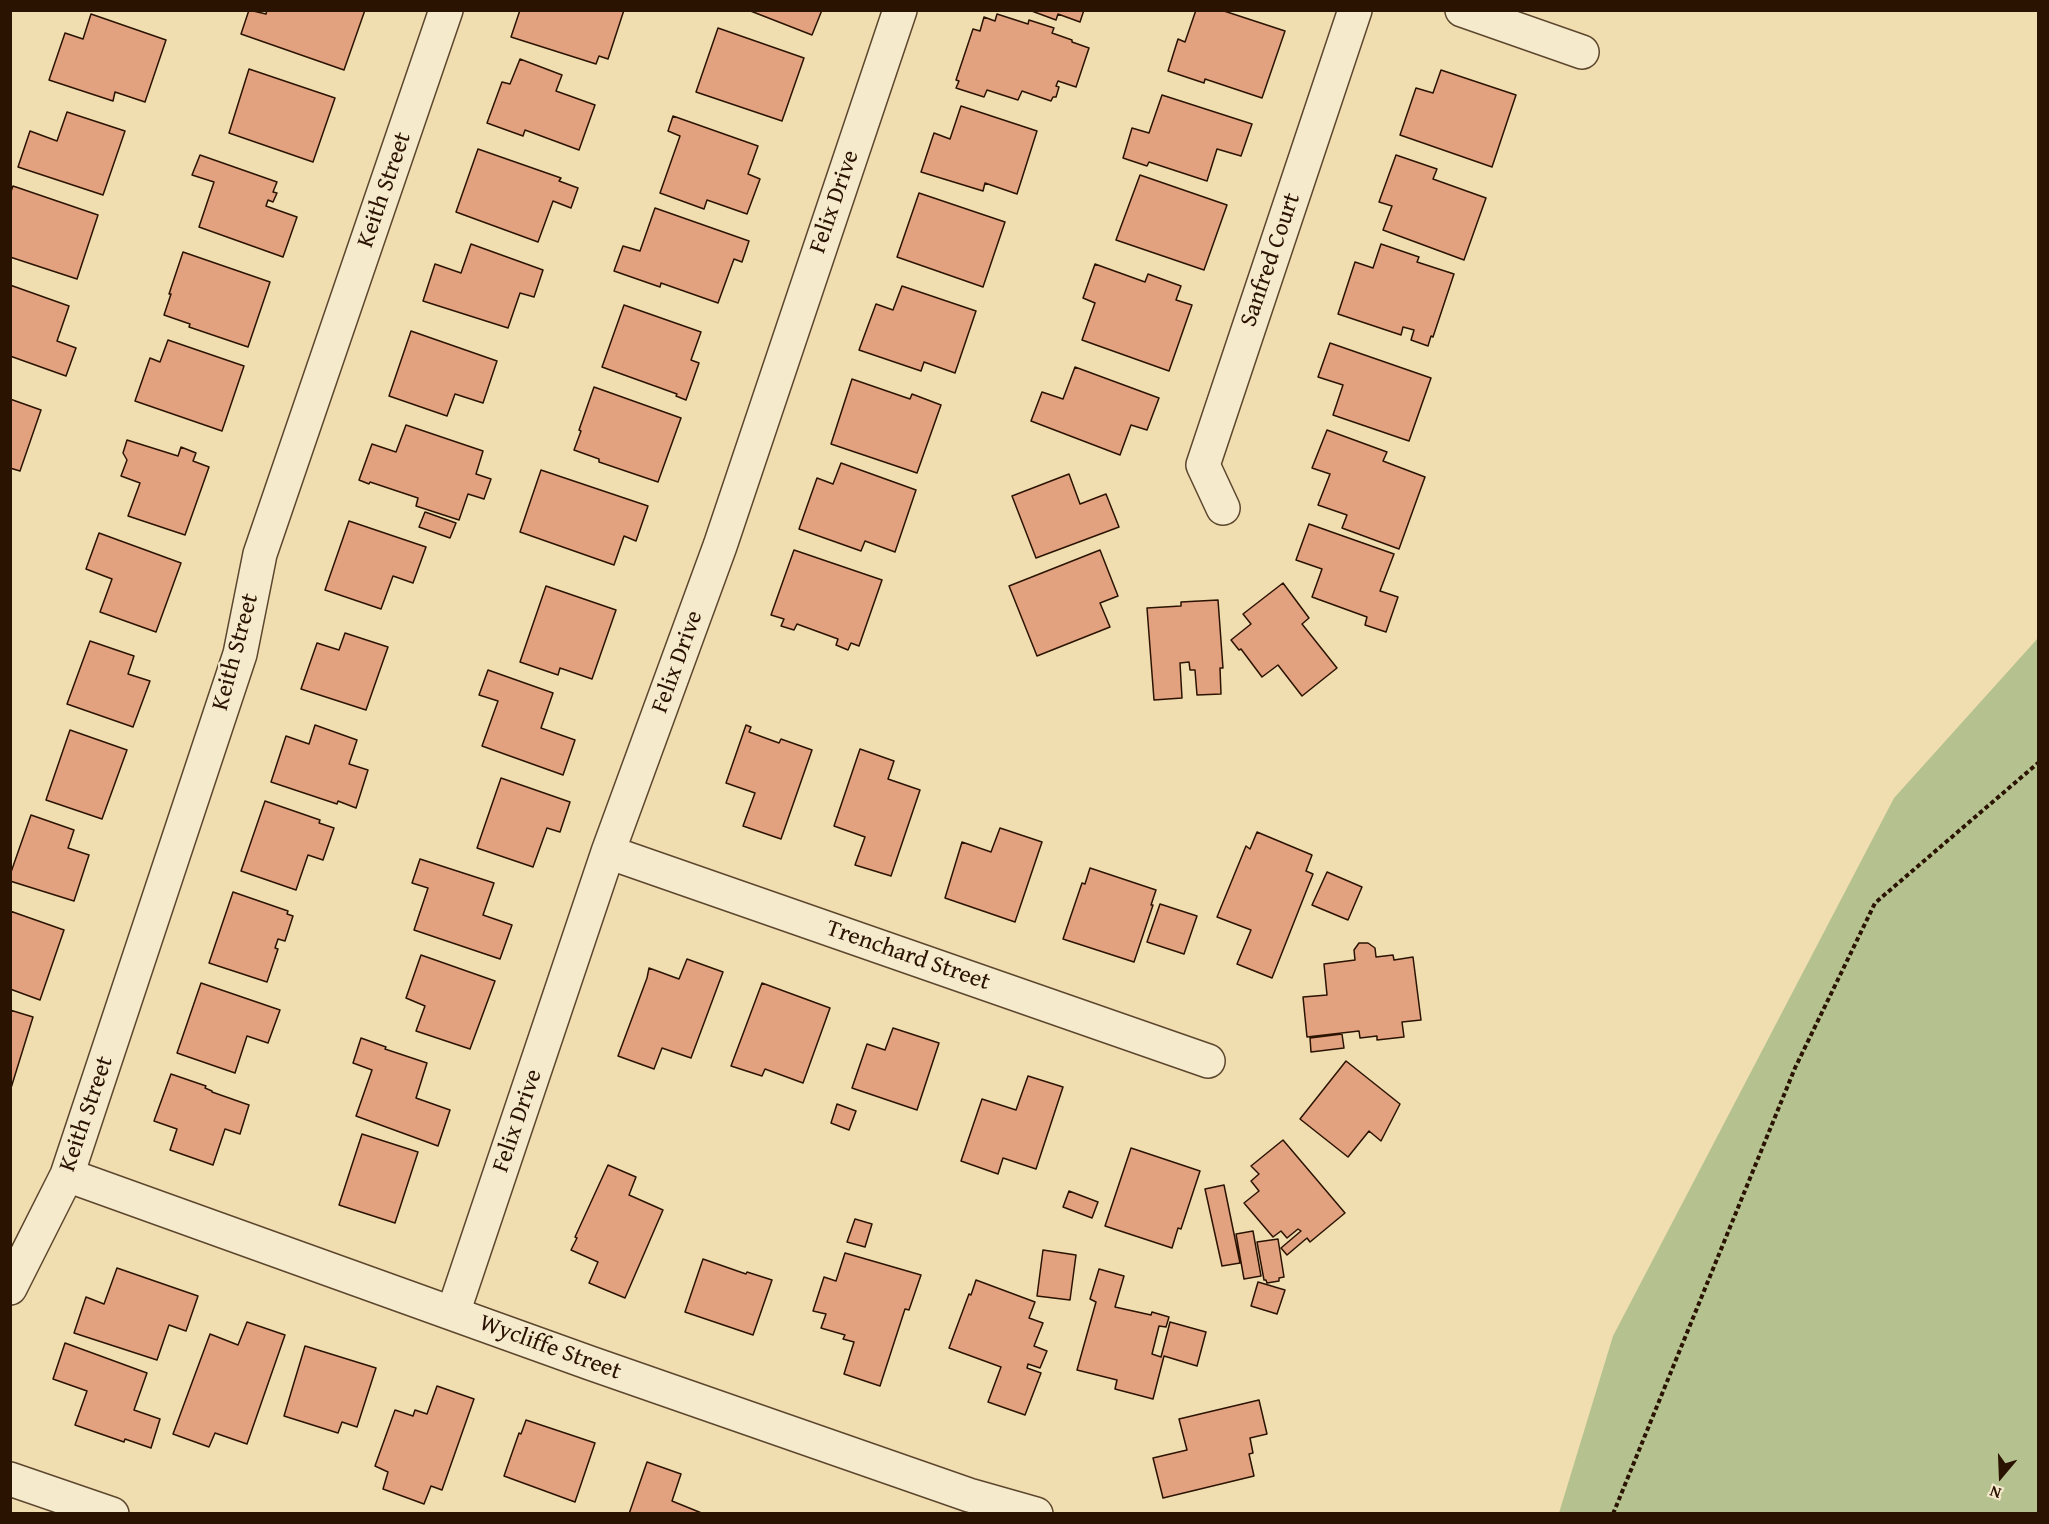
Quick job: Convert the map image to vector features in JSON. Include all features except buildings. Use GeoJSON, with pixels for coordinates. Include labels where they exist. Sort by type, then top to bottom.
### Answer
{"type":"FeatureCollection","features":[{"type":"Feature","properties":{"kind":"street","name":"Keith Street"},"geometry":{"type":"LineString","coordinates":[[10,1288],[67,1175],[240,654],[260,554],[446,10]]}},
{"type":"Feature","properties":{"kind":"street","name":"Felix Drive"},"geometry":{"type":"LineString","coordinates":[[453,1313],[608,852],[720,546],[900,10]]}},
{"type":"Feature","properties":{"kind":"street","name":"Sanfred Court"},"geometry":{"type":"LineString","coordinates":[[1223,508],[1203,465],[1355,10]]}},
{"type":"Feature","properties":{"kind":"street"},"geometry":{"type":"LineString","coordinates":[[1462,10],[1582,52]]}},
{"type":"Feature","properties":{"kind":"street","name":"Trenchard Street"},"geometry":{"type":"LineString","coordinates":[[608,852],[1208,1061]]}},
{"type":"Feature","properties":{"kind":"street","name":"Wycliffe Street"},"geometry":{"type":"LineString","coordinates":[[67,1175],[590,1363],[958,1491],[1036,1514]]}},
{"type":"Feature","properties":{"kind":"street"},"geometry":{"type":"LineString","coordinates":[[10,1479],[112,1514]]}},
{"type":"Feature","properties":{"kind":"path"},"geometry":{"type":"LineString","coordinates":[[1613,1514],[1795,1068],[1875,903],[2038,763]]}},
{"type":"Feature","properties":{"kind":"green space"},"geometry":{"type":"Polygon","coordinates":[[[2038,638],[2038,1513],[1559,1513],[1613,1336],[1894,798],[2038,638]]]}}]}
